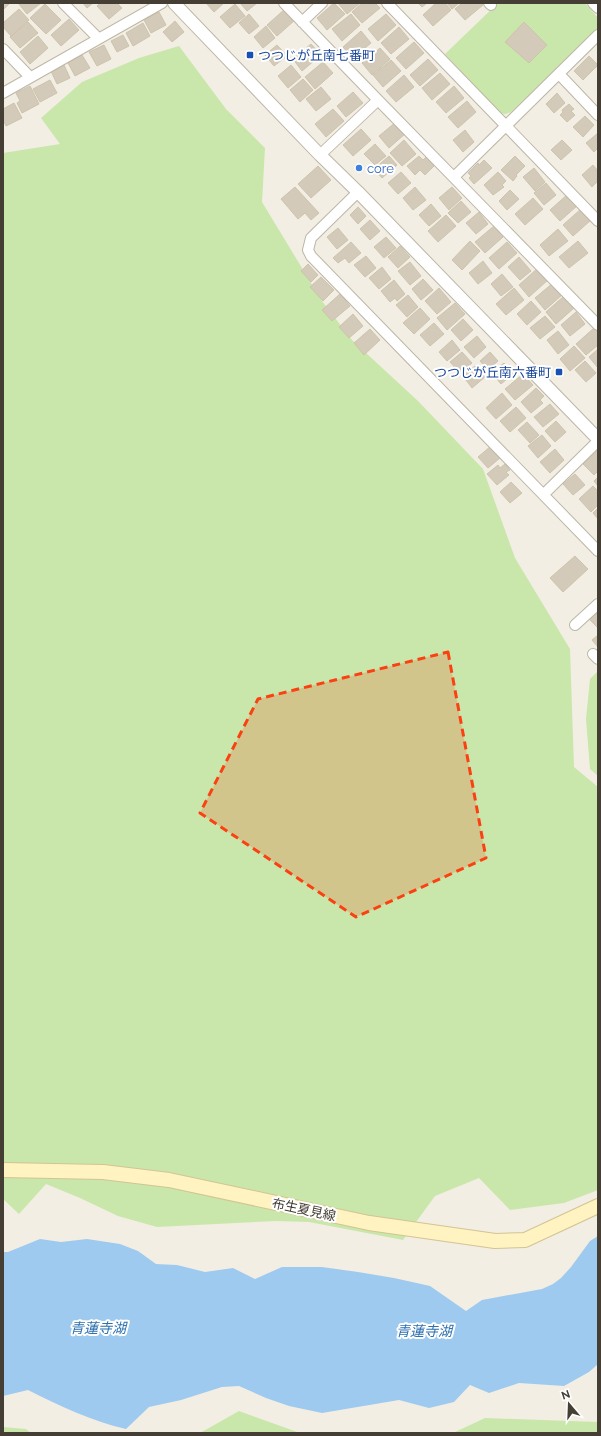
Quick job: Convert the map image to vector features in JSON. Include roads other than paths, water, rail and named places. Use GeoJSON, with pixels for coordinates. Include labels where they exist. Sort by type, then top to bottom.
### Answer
{"type":"FeatureCollection","features":[{"type":"Feature","properties":{"kind":"main road","name":"布生夏見線"},"geometry":{"type":"LineString","coordinates":[[3,1170],[103,1172],[169,1180],[368,1223],[495,1241],[525,1240],[598,1206]]}},
{"type":"Feature","properties":{"kind":"street"},"geometry":{"type":"LineString","coordinates":[[63,3],[98,38]]}},
{"type":"Feature","properties":{"kind":"street"},"geometry":{"type":"LineString","coordinates":[[3,92],[162,3]]}},
{"type":"Feature","properties":{"kind":"street"},"geometry":{"type":"LineString","coordinates":[[174,3],[598,440],[544,494]]}},
{"type":"Feature","properties":{"kind":"street"},"geometry":{"type":"LineString","coordinates":[[284,3],[598,325]]}},
{"type":"Feature","properties":{"kind":"street"},"geometry":{"type":"LineString","coordinates":[[302,22],[322,3]]}},
{"type":"Feature","properties":{"kind":"street"},"geometry":{"type":"LineString","coordinates":[[387,3],[598,221]]}},
{"type":"Feature","properties":{"kind":"street"},"geometry":{"type":"LineString","coordinates":[[593,3],[598,8]]}},
{"type":"Feature","properties":{"kind":"street"},"geometry":{"type":"LineString","coordinates":[[454,177],[598,35]]}},
{"type":"Feature","properties":{"kind":"street"},"geometry":{"type":"LineString","coordinates":[[3,49],[30,77]]}},
{"type":"Feature","properties":{"kind":"street"},"geometry":{"type":"LineString","coordinates":[[559,74],[598,115]]}},
{"type":"Feature","properties":{"kind":"street"},"geometry":{"type":"LineString","coordinates":[[320,155],[378,100]]}},
{"type":"Feature","properties":{"kind":"street"},"geometry":{"type":"LineString","coordinates":[[358,192],[311,238],[308,250],[311,256],[598,551]]}},
{"type":"Feature","properties":{"kind":"street"},"geometry":{"type":"LineString","coordinates":[[575,625],[598,604]]}},
{"type":"Feature","properties":{"kind":"water","name":"青蓮寺湖"},"geometry":{"type":"Polygon","coordinates":[[[598,1236],[598,1364],[589,1372],[564,1386],[519,1383],[489,1393],[470,1385],[454,1402],[429,1408],[399,1400],[322,1413],[289,1406],[239,1386],[222,1387],[181,1400],[149,1407],[126,1429],[88,1417],[28,1390],[3,1396],[3,1252],[8,1252],[40,1239],[61,1242],[87,1239],[120,1244],[138,1251],[156,1264],[177,1265],[205,1272],[233,1268],[255,1279],[282,1267],[322,1267],[394,1278],[430,1286],[466,1311],[482,1300],[542,1289],[553,1284],[571,1267],[590,1241],[598,1236]]]}},
{"type":"Feature","properties":{"kind":"place","name":"つつじが丘南七番町"},"geometry":{"type":"Point","coordinates":[250,55]}},
{"type":"Feature","properties":{"kind":"place","name":"core"},"geometry":{"type":"Point","coordinates":[359,168]}},
{"type":"Feature","properties":{"kind":"place","name":"つつじが丘南六番町"},"geometry":{"type":"Point","coordinates":[559,372]}}]}
